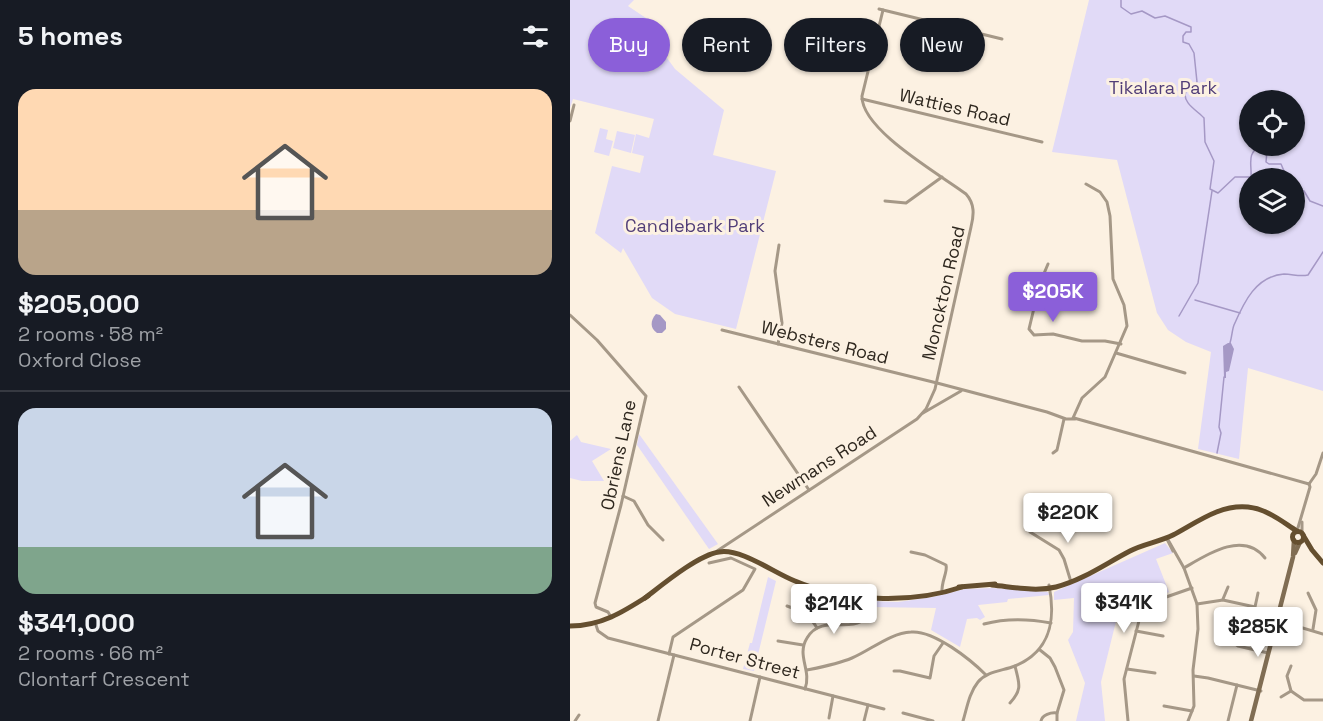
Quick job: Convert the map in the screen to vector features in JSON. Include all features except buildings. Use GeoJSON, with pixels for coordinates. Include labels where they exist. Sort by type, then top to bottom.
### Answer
{"type":"FeatureCollection","features":[{"type":"Feature","properties":{"kind":"main road"},"geometry":{"type":"LineString","coordinates":[[717,553],[732,552],[811,587],[869,597],[909,597],[962,587],[992,585],[1032,589],[1071,581],[1121,557],[1167,540],[1223,510],[1244,507],[1265,511],[1285,524],[1323,563]]}},
{"type":"Feature","properties":{"kind":"main road"},"geometry":{"type":"LineString","coordinates":[[1293,557],[1298,536]]}},
{"type":"Feature","properties":{"kind":"main road"},"geometry":{"type":"LineString","coordinates":[[1252,721],[1298,536]]}},
{"type":"Feature","properties":{"kind":"main road"},"geometry":{"type":"LineString","coordinates":[[1296,551],[1302,548],[1310,549]]}},
{"type":"Feature","properties":{"kind":"main road","name":"Newmans Road"},"geometry":{"type":"LineString","coordinates":[[596,622],[611,617],[643,600],[717,553]]}},
{"type":"Feature","properties":{"kind":"main road"},"geometry":{"type":"LineString","coordinates":[[717,553],[752,561]]}},
{"type":"Feature","properties":{"kind":"main road"},"geometry":{"type":"LineString","coordinates":[[570,625],[596,622]]}},
{"type":"Feature","properties":{"kind":"main road"},"geometry":{"type":"LineString","coordinates":[[1260,691],[1276,626]]}},
{"type":"Feature","properties":{"kind":"street"},"geometry":{"type":"LineString","coordinates":[[862,99],[881,9],[1002,39]]}},
{"type":"Feature","properties":{"kind":"street","name":"Watties Road"},"geometry":{"type":"LineString","coordinates":[[862,99],[1042,142]]}},
{"type":"Feature","properties":{"kind":"street","name":"Monckton Road"},"geometry":{"type":"LineString","coordinates":[[862,99],[863,106],[884,135],[969,197],[974,212],[936,383]]}},
{"type":"Feature","properties":{"kind":"street"},"geometry":{"type":"LineString","coordinates":[[570,122],[574,105]]}},
{"type":"Feature","properties":{"kind":"street"},"geometry":{"type":"LineString","coordinates":[[885,201],[906,203],[942,177]]}},
{"type":"Feature","properties":{"kind":"street"},"geometry":{"type":"LineString","coordinates":[[1073,418],[1082,398],[1103,380],[1121,344],[1127,326],[1124,305],[1113,279],[1107,202],[1100,192],[1086,184]]}},
{"type":"Feature","properties":{"kind":"street"},"geometry":{"type":"LineString","coordinates":[[778,344],[782,323],[775,271],[779,245]]}},
{"type":"Feature","properties":{"kind":"street"},"geometry":{"type":"LineString","coordinates":[[1048,264],[1029,329],[1032,333],[1034,335],[1053,334],[1082,341],[1093,340],[1121,344]]}},
{"type":"Feature","properties":{"kind":"street","name":"Obriens Lane"},"geometry":{"type":"LineString","coordinates":[[570,315],[597,340],[646,396],[595,603],[596,607],[608,612],[611,617]]}},
{"type":"Feature","properties":{"kind":"street","name":"Websters Road"},"geometry":{"type":"LineString","coordinates":[[722,330],[936,383],[1063,418],[1073,418],[1309,484]]}},
{"type":"Feature","properties":{"kind":"street"},"geometry":{"type":"LineString","coordinates":[[1116,353],[1185,373]]}},
{"type":"Feature","properties":{"kind":"street","name":"Newmans Road"},"geometry":{"type":"LineString","coordinates":[[923,413],[936,383]]}},
{"type":"Feature","properties":{"kind":"street"},"geometry":{"type":"LineString","coordinates":[[739,387],[810,490]]}},
{"type":"Feature","properties":{"kind":"street"},"geometry":{"type":"LineString","coordinates":[[954,388],[956,393]]}},
{"type":"Feature","properties":{"kind":"street","name":"Newmans Road"},"geometry":{"type":"LineString","coordinates":[[717,553],[729,542],[923,413],[963,390]]}},
{"type":"Feature","properties":{"kind":"street"},"geometry":{"type":"LineString","coordinates":[[1053,453],[1057,450],[1063,418]]}},
{"type":"Feature","properties":{"kind":"street"},"geometry":{"type":"LineString","coordinates":[[1298,536],[1309,484],[1316,474],[1323,453]]}},
{"type":"Feature","properties":{"kind":"street"},"geometry":{"type":"LineString","coordinates":[[623,495],[634,501],[648,525],[663,540]]}},
{"type":"Feature","properties":{"kind":"street"},"geometry":{"type":"LineString","coordinates":[[1285,524],[1293,526],[1301,521]]}},
{"type":"Feature","properties":{"kind":"street"},"geometry":{"type":"LineString","coordinates":[[1030,532],[1059,550],[1071,581]]}},
{"type":"Feature","properties":{"kind":"street"},"geometry":{"type":"LineString","coordinates":[[1167,540],[1184,568],[1197,604],[1198,629],[1193,670],[1194,706],[1188,721]]}},
{"type":"Feature","properties":{"kind":"street"},"geometry":{"type":"LineString","coordinates":[[729,542],[732,552]]}},
{"type":"Feature","properties":{"kind":"street"},"geometry":{"type":"LineString","coordinates":[[1184,568],[1213,551],[1230,546],[1252,549],[1265,558]]}},
{"type":"Feature","properties":{"kind":"street"},"geometry":{"type":"LineString","coordinates":[[911,552],[945,563],[947,569],[942,581],[942,592]]}},
{"type":"Feature","properties":{"kind":"street"},"geometry":{"type":"LineString","coordinates":[[669,654],[675,636],[743,590],[755,569],[731,558],[709,563]]}},
{"type":"Feature","properties":{"kind":"street"},"geometry":{"type":"LineString","coordinates":[[963,721],[972,690],[986,675],[1015,666],[1040,650],[1051,623],[1053,606],[1050,587]]}},
{"type":"Feature","properties":{"kind":"street"},"geometry":{"type":"LineString","coordinates":[[1223,600],[1228,587]]}},
{"type":"Feature","properties":{"kind":"street"},"geometry":{"type":"LineString","coordinates":[[1128,721],[1124,679],[1141,613],[1146,606],[1192,588]]}},
{"type":"Feature","properties":{"kind":"street"},"geometry":{"type":"LineString","coordinates":[[1197,604],[1223,600],[1255,607],[1258,593]]}},
{"type":"Feature","properties":{"kind":"street"},"geometry":{"type":"LineString","coordinates":[[1308,593],[1316,610],[1312,629]]}},
{"type":"Feature","properties":{"kind":"street"},"geometry":{"type":"LineString","coordinates":[[805,689],[808,680],[802,654],[807,638],[817,628],[855,624],[864,620],[868,614],[869,597]]}},
{"type":"Feature","properties":{"kind":"street"},"geometry":{"type":"LineString","coordinates":[[787,606],[806,613],[817,628]]}},
{"type":"Feature","properties":{"kind":"street"},"geometry":{"type":"LineString","coordinates":[[1278,616],[1286,623],[1323,634]]}},
{"type":"Feature","properties":{"kind":"street"},"geometry":{"type":"LineString","coordinates":[[984,624],[1033,620],[1051,623]]}},
{"type":"Feature","properties":{"kind":"street","name":"Porter Street"},"geometry":{"type":"LineString","coordinates":[[596,622],[601,634],[613,640],[884,709]]}},
{"type":"Feature","properties":{"kind":"street"},"geometry":{"type":"LineString","coordinates":[[1276,626],[1286,623]]}},
{"type":"Feature","properties":{"kind":"street"},"geometry":{"type":"LineString","coordinates":[[1136,631],[1163,636]]}},
{"type":"Feature","properties":{"kind":"street"},"geometry":{"type":"LineString","coordinates":[[807,670],[852,658],[903,633],[921,633],[932,636],[943,643],[976,665],[986,675]]}},
{"type":"Feature","properties":{"kind":"street"},"geometry":{"type":"LineString","coordinates":[[778,641],[803,645]]}},
{"type":"Feature","properties":{"kind":"street"},"geometry":{"type":"LineString","coordinates":[[894,671],[930,678],[934,656],[943,643]]}},
{"type":"Feature","properties":{"kind":"street"},"geometry":{"type":"LineString","coordinates":[[1234,643],[1268,653]]}},
{"type":"Feature","properties":{"kind":"street"},"geometry":{"type":"LineString","coordinates":[[1040,650],[1050,658],[1064,690],[1057,721]]}},
{"type":"Feature","properties":{"kind":"street"},"geometry":{"type":"LineString","coordinates":[[658,721],[674,655]]}},
{"type":"Feature","properties":{"kind":"street"},"geometry":{"type":"LineString","coordinates":[[1010,703],[1020,689],[1015,666]]}},
{"type":"Feature","properties":{"kind":"street"},"geometry":{"type":"LineString","coordinates":[[1291,666],[1287,676],[1291,690],[1304,700],[1323,700]]}},
{"type":"Feature","properties":{"kind":"street"},"geometry":{"type":"LineString","coordinates":[[1126,669],[1155,673]]}},
{"type":"Feature","properties":{"kind":"street"},"geometry":{"type":"LineString","coordinates":[[1194,676],[1260,691]]}},
{"type":"Feature","properties":{"kind":"street"},"geometry":{"type":"LineString","coordinates":[[755,721],[750,720],[761,677]]}},
{"type":"Feature","properties":{"kind":"street"},"geometry":{"type":"LineString","coordinates":[[1228,721],[1237,685]]}},
{"type":"Feature","properties":{"kind":"street"},"geometry":{"type":"LineString","coordinates":[[1281,697],[1291,690]]}},
{"type":"Feature","properties":{"kind":"street"},"geometry":{"type":"LineString","coordinates":[[829,718],[833,696]]}},
{"type":"Feature","properties":{"kind":"street"},"geometry":{"type":"LineString","coordinates":[[864,721],[868,705]]}},
{"type":"Feature","properties":{"kind":"street"},"geometry":{"type":"LineString","coordinates":[[1164,706],[1192,711]]}},
{"type":"Feature","properties":{"kind":"street"},"geometry":{"type":"LineString","coordinates":[[1041,721],[1044,716],[1052,712],[1057,713]]}},
{"type":"Feature","properties":{"kind":"street"},"geometry":{"type":"LineString","coordinates":[[903,713],[933,721]]}},
{"type":"Feature","properties":{"kind":"street"},"geometry":{"type":"LineString","coordinates":[[575,721],[579,715]]}},
{"type":"Feature","properties":{"kind":"green space","name":"Candlebark Park"},"geometry":{"type":"Polygon","coordinates":[[[570,0],[634,0],[628,6],[646,18],[588,18],[588,72],[670,72],[670,62],[675,69],[724,110],[713,155],[776,171],[736,329],[675,314],[652,298],[623,248],[621,253],[595,233],[612,166],[640,173],[644,156],[632,153],[636,134],[649,138],[654,119],[573,99],[570,108],[570,0]]]}},
{"type":"Feature","properties":{"kind":"green space","name":"Tikalara Park"},"geometry":{"type":"Polygon","coordinates":[[[1089,0],[1323,0],[1323,391],[1248,368],[1239,459],[1198,449],[1211,352],[1186,342],[1168,330],[1157,313],[1117,160],[1052,152],[1089,0]]]}},
{"type":"Feature","properties":{"kind":"green space"},"geometry":{"type":"Polygon","coordinates":[[[600,128],[608,130],[606,139],[613,141],[609,156],[594,152],[600,128]]]}},
{"type":"Feature","properties":{"kind":"green space"},"geometry":{"type":"Polygon","coordinates":[[[617,131],[635,135],[631,153],[613,148],[617,131]]]}},
{"type":"Feature","properties":{"kind":"green space"},"geometry":{"type":"Polygon","coordinates":[[[639,434],[718,544],[709,549],[637,445],[639,434]]]}},
{"type":"Feature","properties":{"kind":"green space"},"geometry":{"type":"Polygon","coordinates":[[[577,435],[581,442],[611,449],[592,461],[604,481],[582,481],[570,478],[570,441],[577,435]]]}},
{"type":"Feature","properties":{"kind":"green space"},"geometry":{"type":"Polygon","coordinates":[[[1165,543],[1173,553],[1156,559],[1169,592],[1140,605],[1123,593],[1101,682],[1105,721],[1076,721],[1085,683],[1068,640],[1073,632],[1074,598],[1054,600],[1054,592],[1165,543]]]}},
{"type":"Feature","properties":{"kind":"green space"},"geometry":{"type":"Polygon","coordinates":[[[768,577],[776,581],[754,671],[743,669],[750,643],[752,643],[768,577]]]}},
{"type":"Feature","properties":{"kind":"green space"},"geometry":{"type":"Polygon","coordinates":[[[992,588],[1048,592],[1049,595],[978,605],[985,617],[980,620],[967,619],[960,647],[931,630],[936,608],[870,607],[871,601],[898,602],[965,589],[992,588]]]}},
{"type":"Feature","properties":{"kind":"shaded area"},"geometry":{"type":"Polygon","coordinates":[[[656,314],[666,322],[666,329],[662,333],[657,333],[652,327],[656,314]]]}},
{"type":"Feature","properties":{"kind":"shaded area"},"geometry":{"type":"Polygon","coordinates":[[[1231,343],[1234,349],[1229,371],[1226,372],[1226,378],[1224,378],[1223,346],[1231,343]]]}},
{"type":"Feature","properties":{"kind":"waterway"},"geometry":{"type":"LineString","coordinates":[[1121,0],[1121,7],[1131,14],[1142,11],[1155,18],[1165,16],[1191,27],[1191,32],[1186,32],[1183,36],[1183,42],[1189,44],[1194,53],[1197,82],[1185,96],[1188,103],[1204,118],[1205,142],[1214,161],[1210,189],[1218,193],[1235,177],[1251,177],[1252,156]]}},
{"type":"Feature","properties":{"kind":"waterway"},"geometry":{"type":"LineString","coordinates":[[1267,156],[1266,162],[1281,164],[1283,168]]}},
{"type":"Feature","properties":{"kind":"waterway"},"geometry":{"type":"LineString","coordinates":[[1179,316],[1198,283],[1212,191]]}},
{"type":"Feature","properties":{"kind":"waterway"},"geometry":{"type":"LineString","coordinates":[[1305,193],[1310,201],[1323,206]]}},
{"type":"Feature","properties":{"kind":"waterway"},"geometry":{"type":"LineString","coordinates":[[1230,343],[1234,325],[1242,308],[1259,285],[1274,276],[1308,275],[1323,252]]}},
{"type":"Feature","properties":{"kind":"waterway"},"geometry":{"type":"LineString","coordinates":[[1195,300],[1240,313]]}},
{"type":"Feature","properties":{"kind":"waterway"},"geometry":{"type":"LineString","coordinates":[[1217,453],[1221,433],[1219,427],[1224,377]]}}]}
